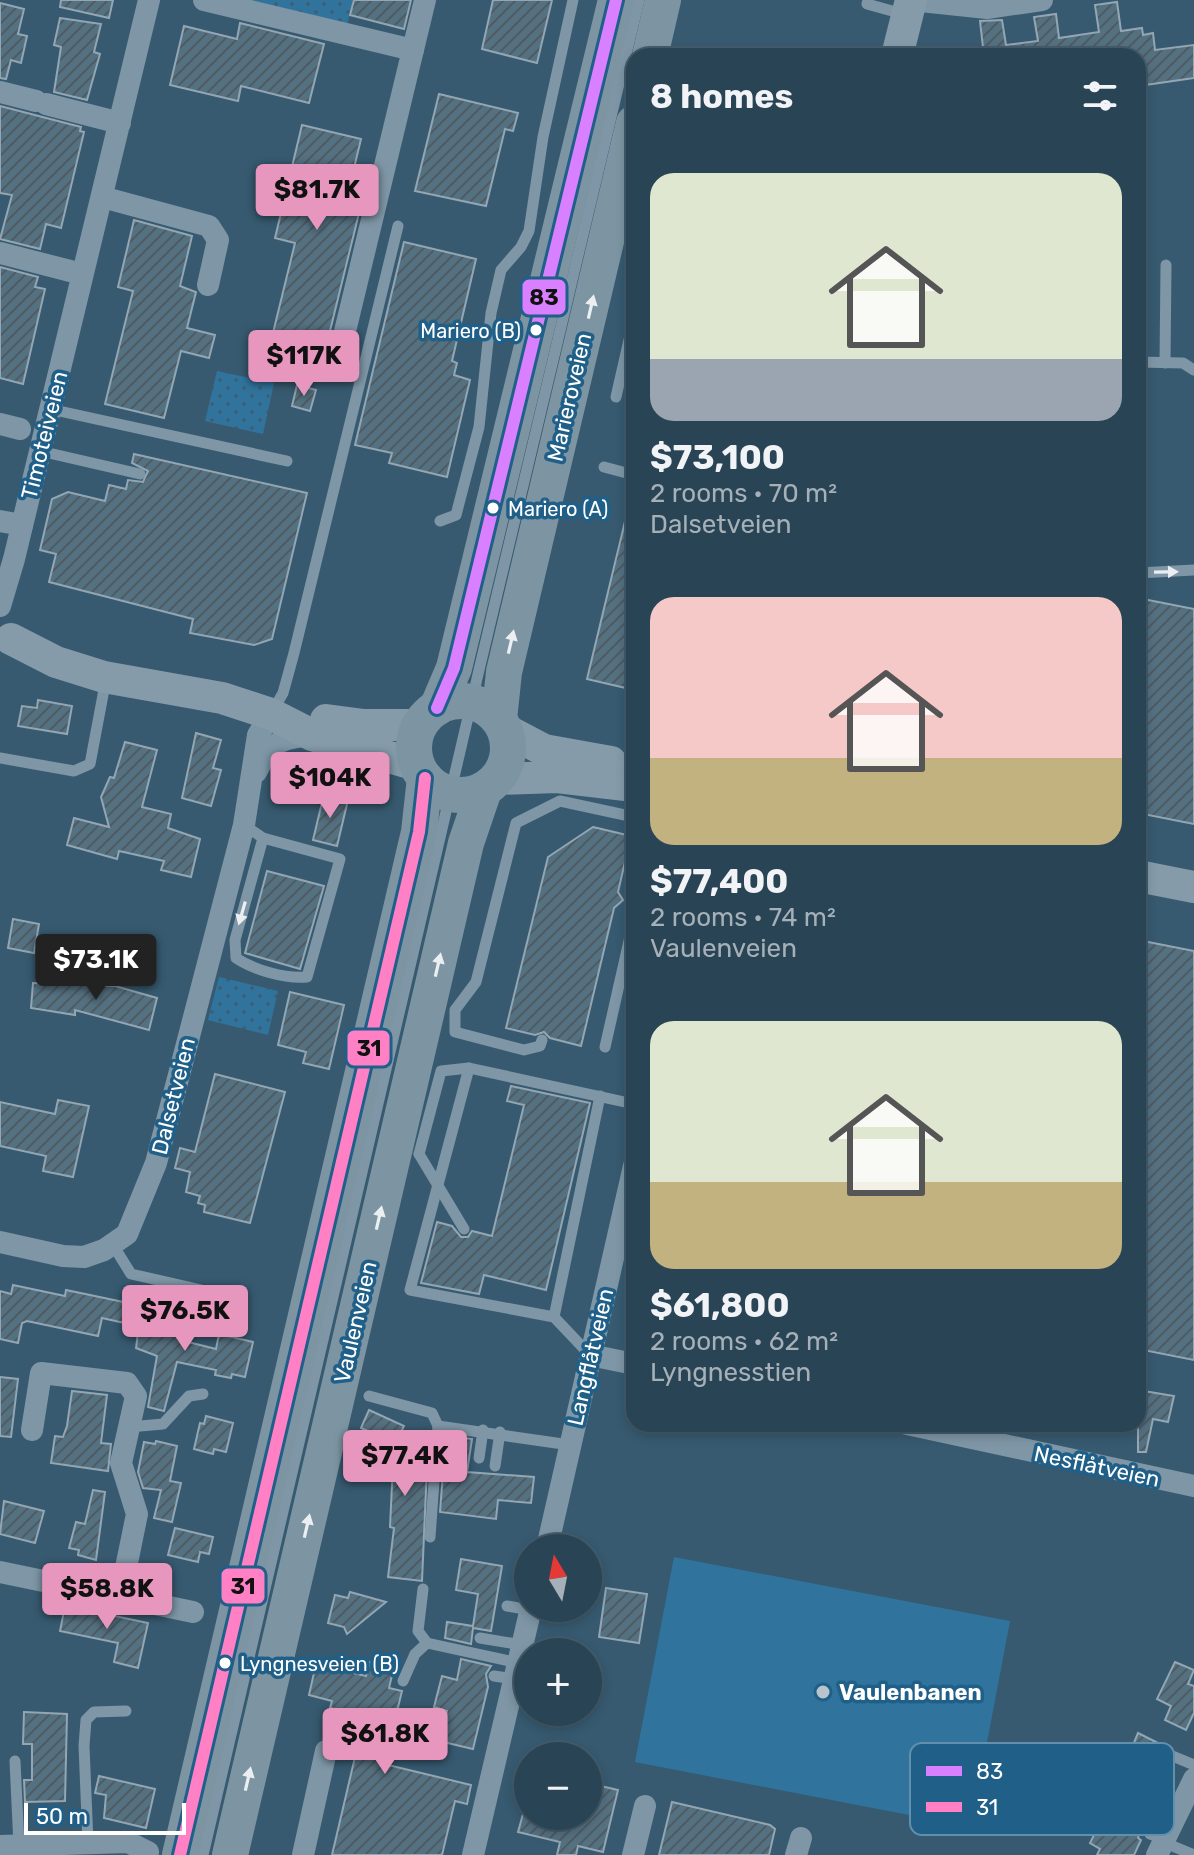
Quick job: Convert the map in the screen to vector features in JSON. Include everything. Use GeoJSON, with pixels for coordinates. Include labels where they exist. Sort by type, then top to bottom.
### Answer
{"type":"FeatureCollection","features":[{"type":"Feature","properties":{"kind":"main road"},"geometry":{"type":"LineString","coordinates":[[164,1854],[419,832],[455,781],[508,756],[467,717],[454,668],[616,0]]}},
{"type":"Feature","properties":{"kind":"main road"},"geometry":{"type":"LineString","coordinates":[[652,48],[663,0]]}},
{"type":"Feature","properties":{"kind":"main road"},"geometry":{"type":"LineString","coordinates":[[899,48],[910,5]]}},
{"type":"Feature","properties":{"kind":"main road","name":"Marieroveien"},"geometry":{"type":"LineString","coordinates":[[467,717],[504,672],[626,157]]}},
{"type":"Feature","properties":{"kind":"main road"},"geometry":{"type":"LineString","coordinates":[[5,646],[54,676],[105,677],[222,698],[271,714],[312,735],[455,781],[557,777],[626,785]]}},
{"type":"Feature","properties":{"kind":"main road"},"geometry":{"type":"LineString","coordinates":[[271,714],[364,725],[467,717],[544,750],[626,765]]}},
{"type":"Feature","properties":{"kind":"main road"},"geometry":{"type":"LineString","coordinates":[[455,781],[415,740],[467,717]]}},
{"type":"Feature","properties":{"kind":"main road","name":"Vaulenveien"},"geometry":{"type":"LineString","coordinates":[[230,1855],[459,873],[455,781]]}},
{"type":"Feature","properties":{"kind":"main road"},"geometry":{"type":"LineString","coordinates":[[1146,878],[1194,887]]}},
{"type":"Feature","properties":{"kind":"street","name":"Timoteiveien"},"geometry":{"type":"LineString","coordinates":[[5,646],[2,601],[11,523],[40,451],[149,0]]}},
{"type":"Feature","properties":{"kind":"street"},"geometry":{"type":"LineString","coordinates":[[204,0],[413,50]]}},
{"type":"Feature","properties":{"kind":"street"},"geometry":{"type":"LineString","coordinates":[[322,357],[334,358],[340,352],[425,0]]}},
{"type":"Feature","properties":{"kind":"street"},"geometry":{"type":"LineString","coordinates":[[910,5],[987,8],[1042,0]]}},
{"type":"Feature","properties":{"kind":"street"},"geometry":{"type":"LineString","coordinates":[[0,92],[120,123]]}},
{"type":"Feature","properties":{"kind":"street"},"geometry":{"type":"LineString","coordinates":[[102,197],[209,226],[218,240],[208,285]]}},
{"type":"Feature","properties":{"kind":"street"},"geometry":{"type":"LineString","coordinates":[[0,253],[82,274]]}},
{"type":"Feature","properties":{"kind":"street","name":"Dalsetveien"},"geometry":{"type":"LineString","coordinates":[[113,1245],[127,1234],[156,1163],[254,832],[258,735],[271,714]]}},
{"type":"Feature","properties":{"kind":"street","name":"Dalsetveien"},"geometry":{"type":"LineString","coordinates":[[254,776],[267,752],[284,738],[312,735]]}},
{"type":"Feature","properties":{"kind":"street","name":"Langflåtveien"},"geometry":{"type":"LineString","coordinates":[[550,1534],[626,1200]]}},
{"type":"Feature","properties":{"kind":"street"},"geometry":{"type":"LineString","coordinates":[[0,1242],[63,1256],[84,1257],[113,1245]]}},
{"type":"Feature","properties":{"kind":"street"},"geometry":{"type":"LineString","coordinates":[[590,1355],[626,1362]]}},
{"type":"Feature","properties":{"kind":"street"},"geometry":{"type":"LineString","coordinates":[[32,1430],[41,1373],[49,1371],[127,1383],[136,1396],[121,1463],[137,1514],[120,1597]]}},
{"type":"Feature","properties":{"kind":"street","name":"Nesflåtveien"},"geometry":{"type":"LineString","coordinates":[[944,1432],[1194,1486]]}},
{"type":"Feature","properties":{"kind":"street"},"geometry":{"type":"LineString","coordinates":[[0,1572],[193,1612]]}},
{"type":"Feature","properties":{"kind":"street"},"geometry":{"type":"LineString","coordinates":[[473,1855],[512,1666],[527,1622]]}},
{"type":"Feature","properties":{"kind":"street"},"geometry":{"type":"LineString","coordinates":[[303,1855],[326,1751]]}},
{"type":"Feature","properties":{"kind":"street"},"geometry":{"type":"LineString","coordinates":[[1174,1816],[1194,1779]]}},
{"type":"Feature","properties":{"kind":"street"},"geometry":{"type":"LineString","coordinates":[[633,1855],[645,1806]]}},
{"type":"Feature","properties":{"kind":"street"},"geometry":{"type":"LineString","coordinates":[[10,1846],[97,1847],[128,1842],[164,1854]]}},
{"type":"Feature","properties":{"kind":"lane"},"geometry":{"type":"LineString","coordinates":[[440,521],[456,515],[467,484],[479,427],[491,313],[501,270],[521,247],[529,231],[543,137],[573,0]]}},
{"type":"Feature","properties":{"kind":"lane"},"geometry":{"type":"LineString","coordinates":[[627,48],[639,0]]}},
{"type":"Feature","properties":{"kind":"lane"},"geometry":{"type":"LineString","coordinates":[[868,0],[867,4],[910,5]]}},
{"type":"Feature","properties":{"kind":"lane"},"geometry":{"type":"LineString","coordinates":[[203,1855],[455,781],[467,717],[626,54]]}},
{"type":"Feature","properties":{"kind":"lane"},"geometry":{"type":"LineString","coordinates":[[271,714],[283,693],[294,653],[398,226]]}},
{"type":"Feature","properties":{"kind":"lane"},"geometry":{"type":"LineString","coordinates":[[1165,363],[1166,265]]}},
{"type":"Feature","properties":{"kind":"lane"},"geometry":{"type":"LineString","coordinates":[[616,397],[626,353]]}},
{"type":"Feature","properties":{"kind":"lane"},"geometry":{"type":"LineString","coordinates":[[1146,362],[1183,363],[1194,370]]}},
{"type":"Feature","properties":{"kind":"lane"},"geometry":{"type":"LineString","coordinates":[[49,409],[287,461]]}},
{"type":"Feature","properties":{"kind":"lane"},"geometry":{"type":"LineString","coordinates":[[40,451],[140,474]]}},
{"type":"Feature","properties":{"kind":"lane"},"geometry":{"type":"LineString","coordinates":[[604,467],[626,473]]}},
{"type":"Feature","properties":{"kind":"lane"},"geometry":{"type":"LineString","coordinates":[[1146,573],[1194,570]]}},
{"type":"Feature","properties":{"kind":"lane"},"geometry":{"type":"LineString","coordinates":[[0,758],[74,771],[90,764],[105,677]]}},
{"type":"Feature","properties":{"kind":"lane"},"geometry":{"type":"LineString","coordinates":[[542,1040],[540,1046],[524,1050],[455,1032],[455,1010],[476,982],[516,823],[560,801],[626,815]]}},
{"type":"Feature","properties":{"kind":"lane"},"geometry":{"type":"LineString","coordinates":[[254,832],[340,859],[307,977],[295,978],[246,965],[236,958],[235,940],[254,832]]}},
{"type":"Feature","properties":{"kind":"lane"},"geometry":{"type":"LineString","coordinates":[[605,1047],[626,972]]}},
{"type":"Feature","properties":{"kind":"lane"},"geometry":{"type":"LineString","coordinates":[[469,1068],[410,1290],[554,1317],[590,1355]]}},
{"type":"Feature","properties":{"kind":"lane"},"geometry":{"type":"LineString","coordinates":[[464,1229],[419,1154],[441,1071],[469,1068],[626,1102]]}},
{"type":"Feature","properties":{"kind":"lane"},"geometry":{"type":"LineString","coordinates":[[554,1317],[600,1096]]}},
{"type":"Feature","properties":{"kind":"lane"},"geometry":{"type":"LineString","coordinates":[[113,1245],[131,1274],[241,1299]]}},
{"type":"Feature","properties":{"kind":"lane"},"geometry":{"type":"LineString","coordinates":[[129,1427],[163,1424],[189,1396],[203,1394]]}},
{"type":"Feature","properties":{"kind":"lane"},"geometry":{"type":"LineString","coordinates":[[369,1396],[432,1413],[438,1426],[430,1537]]}},
{"type":"Feature","properties":{"kind":"lane"},"geometry":{"type":"LineString","coordinates":[[438,1426],[500,1432],[570,1445]]}},
{"type":"Feature","properties":{"kind":"lane"},"geometry":{"type":"LineString","coordinates":[[479,1458],[483,1430]]}},
{"type":"Feature","properties":{"kind":"lane"},"geometry":{"type":"LineString","coordinates":[[495,1466],[500,1432]]}},
{"type":"Feature","properties":{"kind":"lane"},"geometry":{"type":"LineString","coordinates":[[423,1589],[418,1631],[427,1643],[512,1666]]}},
{"type":"Feature","properties":{"kind":"lane"},"geometry":{"type":"LineString","coordinates":[[507,1606],[514,1607]]}},
{"type":"Feature","properties":{"kind":"lane"},"geometry":{"type":"LineString","coordinates":[[480,1638],[512,1666]]}},
{"type":"Feature","properties":{"kind":"lane"},"geometry":{"type":"LineString","coordinates":[[403,1681],[415,1654],[427,1643]]}},
{"type":"Feature","properties":{"kind":"lane"},"geometry":{"type":"LineString","coordinates":[[97,1847],[84,1746],[86,1720],[94,1712],[126,1711]]}},
{"type":"Feature","properties":{"kind":"lane"},"geometry":{"type":"LineString","coordinates":[[1174,1757],[1194,1765]]}},
{"type":"Feature","properties":{"kind":"lane"},"geometry":{"type":"LineString","coordinates":[[10,1846],[15,1761]]}},
{"type":"Feature","properties":{"kind":"lane"},"geometry":{"type":"LineString","coordinates":[[1159,1843],[1194,1855]]}},
{"type":"Feature","properties":{"kind":"shaded area"},"geometry":{"type":"Polygon","coordinates":[[[241,0],[353,0],[347,26],[241,0]]]}},
{"type":"Feature","properties":{"kind":"shaded area"},"geometry":{"type":"Polygon","coordinates":[[[217,371],[274,383],[263,434],[205,421],[217,371]]]}},
{"type":"Feature","properties":{"kind":"shaded area"},"geometry":{"type":"Polygon","coordinates":[[[219,977],[278,991],[268,1035],[208,1020],[219,977]]]}},
{"type":"Feature","properties":{"kind":"shaded area","name":"Vaulenbanen"},"geometry":{"type":"Polygon","coordinates":[[[674,1557],[1010,1621],[987,1743],[910,1743],[910,1815],[635,1762],[674,1557]]]}},
{"type":"Feature","properties":{"kind":"building"},"geometry":{"type":"Polygon","coordinates":[[[61,0],[113,0],[109,18],[60,7],[61,0]]]}},
{"type":"Feature","properties":{"kind":"building"},"geometry":{"type":"Polygon","coordinates":[[[354,0],[411,0],[404,29],[350,15],[354,0]]]}},
{"type":"Feature","properties":{"kind":"building"},"geometry":{"type":"Polygon","coordinates":[[[493,0],[552,0],[537,63],[482,49],[493,0]]]}},
{"type":"Feature","properties":{"kind":"building"},"geometry":{"type":"Polygon","coordinates":[[[1117,2],[1121,31],[1142,28],[1143,35],[1153,33],[1155,50],[1194,45],[1194,78],[1146,85],[1146,48],[983,48],[980,21],[1002,20],[1006,45],[1038,41],[1034,17],[1056,14],[1059,38],[1099,32],[1095,5],[1117,2]]]}},
{"type":"Feature","properties":{"kind":"building"},"geometry":{"type":"Polygon","coordinates":[[[0,3],[24,9],[18,34],[27,36],[21,63],[11,60],[6,79],[0,78],[0,3]]]}},
{"type":"Feature","properties":{"kind":"building"},"geometry":{"type":"Polygon","coordinates":[[[60,18],[101,24],[94,52],[100,54],[87,100],[54,92],[61,47],[54,45],[60,18]]]}},
{"type":"Feature","properties":{"kind":"building"},"geometry":{"type":"Polygon","coordinates":[[[240,23],[324,44],[309,103],[241,86],[238,101],[170,85],[184,26],[237,39],[240,23]]]}},
{"type":"Feature","properties":{"kind":"building"},"geometry":{"type":"Polygon","coordinates":[[[439,94],[518,113],[513,131],[505,129],[486,206],[415,191],[439,94]]]}},
{"type":"Feature","properties":{"kind":"building"},"geometry":{"type":"Polygon","coordinates":[[[0,106],[81,127],[80,131],[84,132],[61,228],[46,224],[40,249],[0,239],[12,195],[0,193],[0,106]]]}},
{"type":"Feature","properties":{"kind":"building"},"geometry":{"type":"Polygon","coordinates":[[[302,125],[361,139],[348,193],[363,197],[327,343],[273,333],[295,243],[275,238],[302,125]]]}},
{"type":"Feature","properties":{"kind":"building"},"geometry":{"type":"Polygon","coordinates":[[[134,220],[192,236],[180,286],[196,292],[187,328],[215,335],[209,358],[181,351],[164,418],[105,404],[133,291],[118,287],[134,220]]]}},
{"type":"Feature","properties":{"kind":"building"},"geometry":{"type":"Polygon","coordinates":[[[404,242],[476,259],[452,361],[457,363],[454,375],[470,380],[447,477],[389,463],[392,453],[355,445],[404,242]]]}},
{"type":"Feature","properties":{"kind":"building"},"geometry":{"type":"Polygon","coordinates":[[[0,267],[38,277],[35,287],[45,289],[23,384],[0,378],[0,267]]]}},
{"type":"Feature","properties":{"kind":"building"},"geometry":{"type":"Polygon","coordinates":[[[297,385],[316,390],[310,411],[292,406],[297,385]]]}},
{"type":"Feature","properties":{"kind":"building"},"geometry":{"type":"Polygon","coordinates":[[[134,454],[307,493],[272,639],[254,645],[190,633],[193,619],[49,582],[56,554],[40,550],[52,499],[68,492],[105,501],[109,485],[126,489],[128,480],[143,482],[148,471],[132,463],[134,454]]]}},
{"type":"Feature","properties":{"kind":"building"},"geometry":{"type":"Polygon","coordinates":[[[626,517],[626,688],[587,679],[626,517]]]}},
{"type":"Feature","properties":{"kind":"building"},"geometry":{"type":"Polygon","coordinates":[[[1146,600],[1194,609],[1194,824],[1146,815],[1146,600]]]}},
{"type":"Feature","properties":{"kind":"building"},"geometry":{"type":"Polygon","coordinates":[[[38,700],[72,706],[67,734],[18,726],[22,706],[37,708],[38,700]]]}},
{"type":"Feature","properties":{"kind":"building"},"geometry":{"type":"Polygon","coordinates":[[[196,733],[221,740],[213,768],[221,770],[211,806],[182,798],[196,733]]]}},
{"type":"Feature","properties":{"kind":"building"},"geometry":{"type":"Polygon","coordinates":[[[125,742],[157,750],[142,807],[171,814],[168,828],[200,839],[191,877],[161,870],[164,861],[119,851],[117,859],[67,845],[74,818],[109,827],[101,797],[110,777],[114,778],[125,742]]]}},
{"type":"Feature","properties":{"kind":"building"},"geometry":{"type":"Polygon","coordinates":[[[324,794],[348,800],[337,846],[313,840],[324,794]]]}},
{"type":"Feature","properties":{"kind":"building"},"geometry":{"type":"Polygon","coordinates":[[[593,827],[626,835],[626,858],[618,892],[623,900],[614,908],[581,1046],[550,1038],[544,1032],[535,1035],[506,1028],[548,857],[593,827]]]}},
{"type":"Feature","properties":{"kind":"building"},"geometry":{"type":"Polygon","coordinates":[[[267,871],[324,886],[300,969],[245,953],[267,871]]]}},
{"type":"Feature","properties":{"kind":"building"},"geometry":{"type":"Polygon","coordinates":[[[13,919],[39,924],[34,953],[8,948],[13,919]]]}},
{"type":"Feature","properties":{"kind":"building"},"geometry":{"type":"Polygon","coordinates":[[[1146,942],[1194,951],[1194,1360],[1146,1351],[1146,942]]]}},
{"type":"Feature","properties":{"kind":"building"},"geometry":{"type":"Polygon","coordinates":[[[33,983],[115,986],[157,998],[149,1030],[75,1010],[75,1015],[31,1008],[33,983]]]}},
{"type":"Feature","properties":{"kind":"building"},"geometry":{"type":"Polygon","coordinates":[[[290,992],[344,1005],[329,1069],[303,1063],[306,1052],[278,1045],[290,992]]]}},
{"type":"Feature","properties":{"kind":"building"},"geometry":{"type":"Polygon","coordinates":[[[215,1074],[285,1092],[250,1223],[204,1212],[205,1205],[198,1203],[200,1196],[186,1192],[190,1172],[175,1168],[180,1148],[195,1152],[215,1074]]]}},
{"type":"Feature","properties":{"kind":"building"},"geometry":{"type":"Polygon","coordinates":[[[511,1086],[590,1103],[546,1290],[484,1275],[479,1294],[421,1283],[437,1222],[452,1226],[461,1237],[468,1237],[472,1231],[492,1236],[524,1105],[507,1101],[511,1086]]]}},
{"type":"Feature","properties":{"kind":"building"},"geometry":{"type":"Polygon","coordinates":[[[58,1100],[89,1106],[73,1177],[43,1171],[46,1156],[0,1146],[0,1102],[55,1114],[58,1100]]]}},
{"type":"Feature","properties":{"kind":"building"},"geometry":{"type":"Polygon","coordinates":[[[13,1285],[65,1296],[66,1290],[133,1304],[129,1324],[102,1318],[98,1336],[27,1321],[22,1323],[18,1343],[0,1339],[0,1291],[11,1294],[13,1285]]]}},
{"type":"Feature","properties":{"kind":"building"},"geometry":{"type":"Polygon","coordinates":[[[136,1312],[185,1318],[184,1341],[216,1349],[219,1334],[253,1342],[245,1377],[215,1375],[216,1370],[177,1362],[164,1411],[148,1407],[157,1356],[136,1348],[138,1333],[133,1333],[136,1312]]]}},
{"type":"Feature","properties":{"kind":"building"},"geometry":{"type":"Polygon","coordinates":[[[0,1377],[18,1379],[11,1437],[0,1436],[0,1377]]]}},
{"type":"Feature","properties":{"kind":"building"},"geometry":{"type":"Polygon","coordinates":[[[72,1391],[107,1395],[101,1443],[111,1444],[108,1471],[51,1463],[55,1436],[63,1437],[67,1426],[72,1391]]]}},
{"type":"Feature","properties":{"kind":"building"},"geometry":{"type":"Polygon","coordinates":[[[1146,1391],[1174,1396],[1168,1422],[1153,1419],[1146,1452],[1138,1452],[1138,1432],[1146,1432],[1146,1391]]]}},
{"type":"Feature","properties":{"kind":"building"},"geometry":{"type":"Polygon","coordinates":[[[369,1410],[404,1426],[397,1440],[428,1444],[422,1581],[388,1577],[394,1528],[390,1527],[394,1443],[361,1428],[369,1410]]]}},
{"type":"Feature","properties":{"kind":"building"},"geometry":{"type":"Polygon","coordinates":[[[206,1416],[233,1423],[226,1452],[214,1449],[213,1454],[194,1449],[200,1423],[204,1424],[206,1416]]]}},
{"type":"Feature","properties":{"kind":"building"},"geometry":{"type":"Polygon","coordinates":[[[450,1436],[472,1439],[467,1472],[534,1477],[531,1503],[498,1500],[496,1519],[440,1512],[445,1446],[449,1446],[450,1436]]]}},
{"type":"Feature","properties":{"kind":"building"},"geometry":{"type":"Polygon","coordinates":[[[156,1441],[177,1446],[170,1481],[181,1483],[172,1522],[154,1518],[161,1490],[143,1488],[138,1472],[144,1442],[155,1444],[156,1441]]]}},
{"type":"Feature","properties":{"kind":"building"},"geometry":{"type":"Polygon","coordinates":[[[93,1490],[105,1492],[96,1560],[78,1555],[79,1550],[69,1548],[76,1522],[85,1524],[93,1490]]]}},
{"type":"Feature","properties":{"kind":"building"},"geometry":{"type":"Polygon","coordinates":[[[4,1501],[44,1511],[35,1543],[0,1534],[4,1501]]]}},
{"type":"Feature","properties":{"kind":"building"},"geometry":{"type":"Polygon","coordinates":[[[175,1528],[213,1537],[209,1554],[200,1552],[198,1562],[168,1555],[175,1528]]]}},
{"type":"Feature","properties":{"kind":"building"},"geometry":{"type":"Polygon","coordinates":[[[461,1559],[502,1566],[491,1631],[473,1628],[471,1644],[445,1638],[447,1622],[473,1626],[478,1594],[456,1590],[461,1559]]]}},
{"type":"Feature","properties":{"kind":"building"},"geometry":{"type":"Polygon","coordinates":[[[606,1588],[647,1594],[639,1643],[599,1637],[606,1588]]]}},
{"type":"Feature","properties":{"kind":"building"},"geometry":{"type":"Polygon","coordinates":[[[350,1592],[386,1602],[347,1634],[344,1627],[328,1623],[335,1595],[348,1598],[350,1592]]]}},
{"type":"Feature","properties":{"kind":"building"},"geometry":{"type":"Polygon","coordinates":[[[75,1602],[92,1605],[91,1611],[148,1623],[138,1668],[114,1662],[118,1643],[60,1631],[65,1606],[74,1608],[75,1602]]]}},
{"type":"Feature","properties":{"kind":"building"},"geometry":{"type":"Polygon","coordinates":[[[461,1659],[491,1666],[486,1674],[488,1687],[473,1749],[439,1741],[447,1711],[434,1707],[442,1676],[457,1680],[461,1659]]]}},
{"type":"Feature","properties":{"kind":"building"},"geometry":{"type":"Polygon","coordinates":[[[370,1662],[394,1667],[389,1688],[402,1691],[384,1764],[471,1785],[467,1804],[455,1801],[442,1855],[332,1855],[355,1757],[361,1759],[370,1722],[358,1719],[359,1714],[330,1708],[332,1701],[309,1695],[316,1664],[366,1676],[370,1662]]]}},
{"type":"Feature","properties":{"kind":"building"},"geometry":{"type":"Polygon","coordinates":[[[1175,1662],[1194,1670],[1188,1684],[1194,1686],[1194,1713],[1186,1730],[1165,1720],[1171,1706],[1157,1699],[1175,1662]]]}},
{"type":"Feature","properties":{"kind":"building"},"geometry":{"type":"Polygon","coordinates":[[[24,1712],[67,1714],[65,1801],[25,1802],[24,1780],[32,1780],[32,1744],[23,1744],[24,1712]]]}},
{"type":"Feature","properties":{"kind":"building"},"geometry":{"type":"Polygon","coordinates":[[[1138,1733],[1158,1743],[1134,1743],[1138,1733]]]}},
{"type":"Feature","properties":{"kind":"building"},"geometry":{"type":"Polygon","coordinates":[[[99,1776],[155,1789],[146,1828],[104,1818],[106,1795],[95,1793],[99,1776]]]}},
{"type":"Feature","properties":{"kind":"building"},"geometry":{"type":"Polygon","coordinates":[[[602,1786],[618,1790],[603,1852],[578,1846],[576,1855],[557,1855],[560,1842],[518,1832],[602,1830],[602,1786]]]}},
{"type":"Feature","properties":{"kind":"building"},"geometry":{"type":"Polygon","coordinates":[[[672,1802],[770,1825],[775,1829],[769,1855],[659,1855],[672,1802]]]}},
{"type":"Feature","properties":{"kind":"building"},"geometry":{"type":"Polygon","coordinates":[[[1094,1835],[1139,1835],[1141,1840],[1134,1855],[1097,1855],[1100,1849],[1090,1843],[1094,1835]]]}},
{"type":"Feature","properties":{"kind":"transit line","name":"83"},"geometry":{"type":"LineString","coordinates":[[437,708],[454,668],[616,0]]}},
{"type":"Feature","properties":{"kind":"transit line","name":"31"},"geometry":{"type":"LineString","coordinates":[[180,1855],[419,832],[425,778]]}},
{"type":"Feature","properties":{"kind":"place","name":"Mariero (B)"},"geometry":{"type":"Point","coordinates":[536,330]}},
{"type":"Feature","properties":{"kind":"place","name":"Mariero (A)"},"geometry":{"type":"Point","coordinates":[493,508]}},
{"type":"Feature","properties":{"kind":"place","name":"Lyngnesveien (B)"},"geometry":{"type":"Point","coordinates":[225,1663]}},
{"type":"Feature","properties":{"kind":"place","name":"Vaulenbanen"},"geometry":{"type":"Point","coordinates":[823,1692]}}]}
